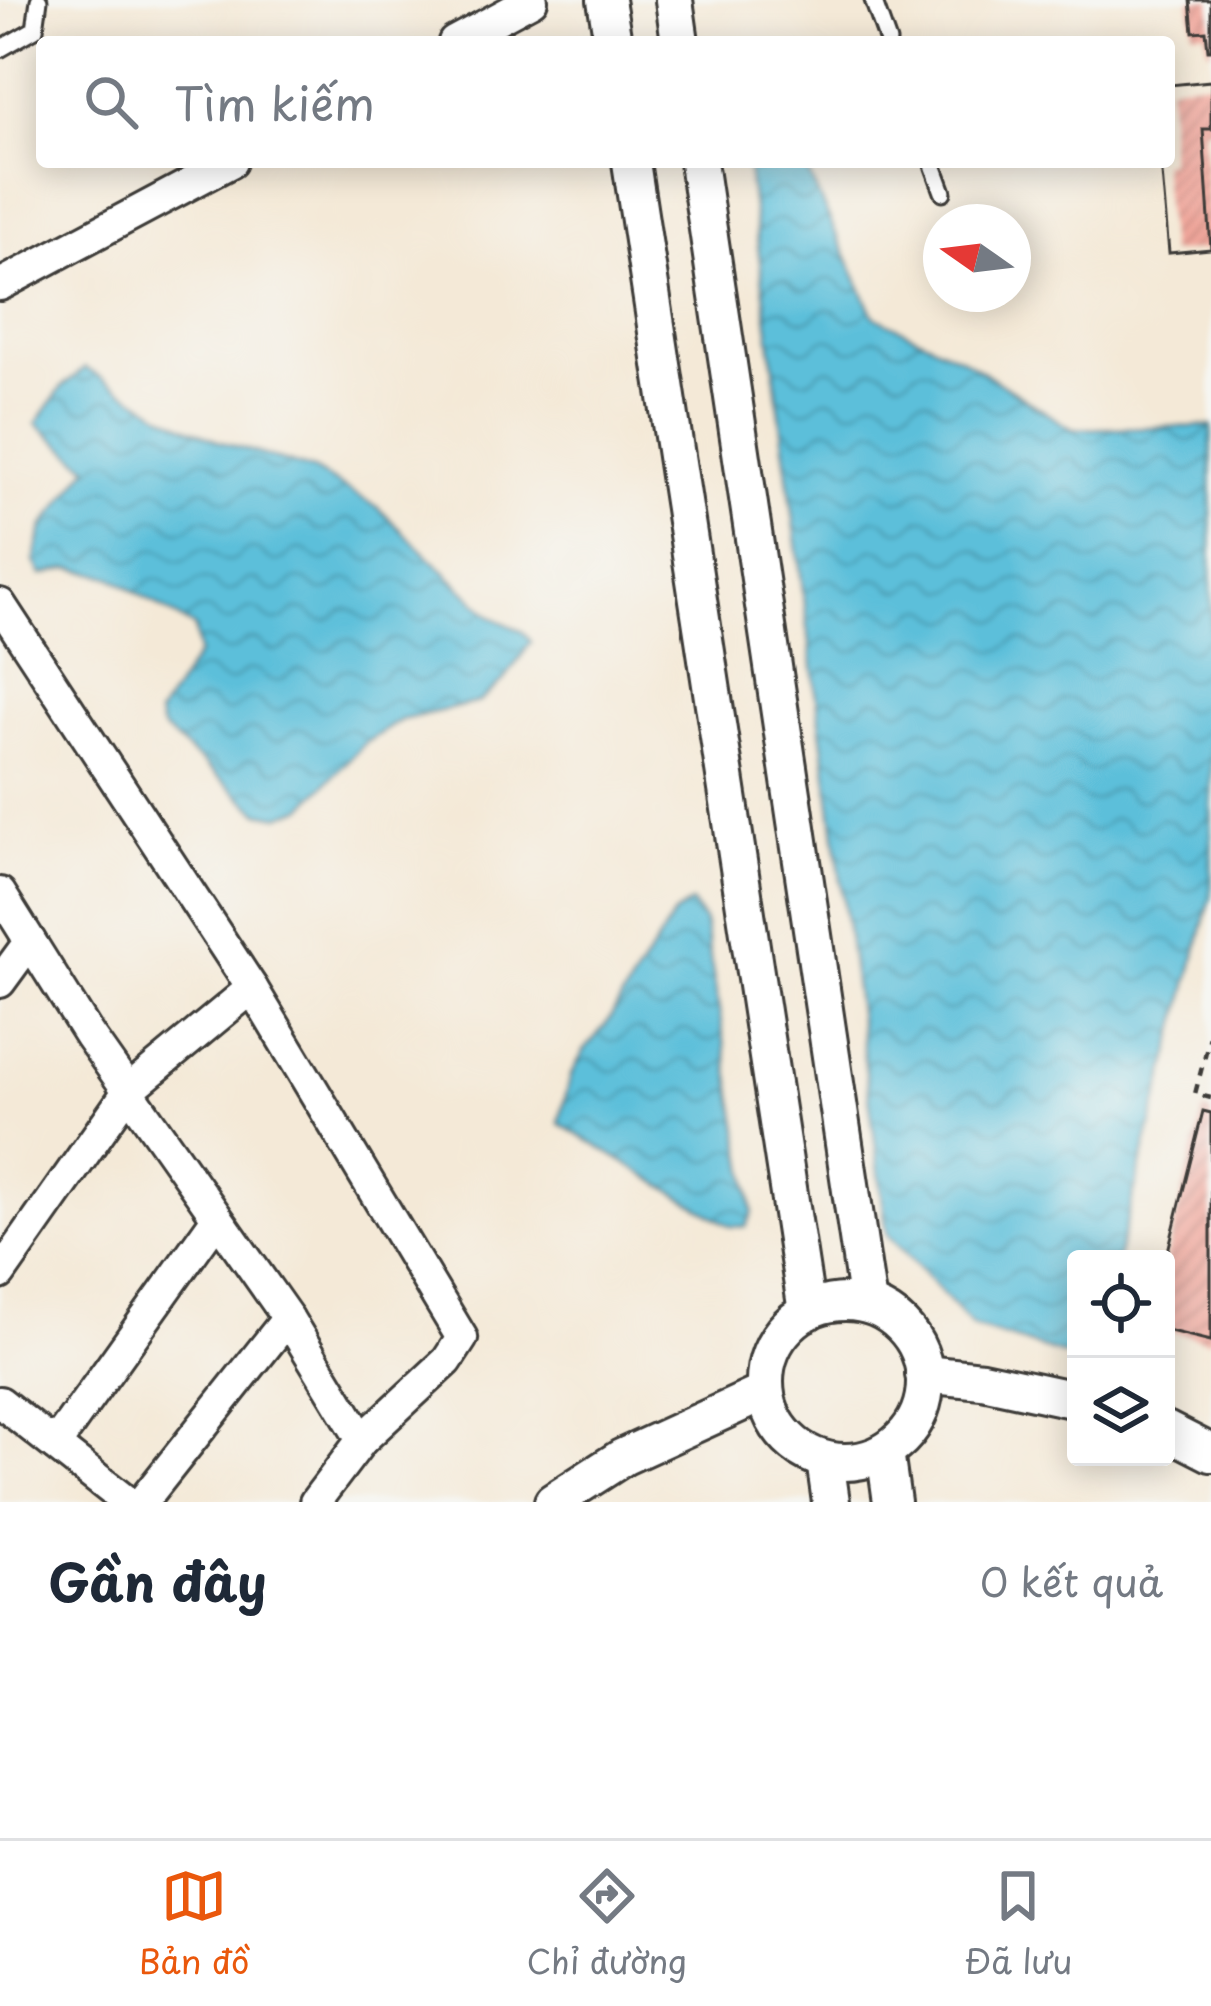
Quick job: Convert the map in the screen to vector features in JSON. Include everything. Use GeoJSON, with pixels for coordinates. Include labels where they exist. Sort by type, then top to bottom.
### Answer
{"type":"FeatureCollection","features":[{"type":"Feature","properties":{"kind":"street"},"geometry":{"type":"LineString","coordinates":[[465,36],[532,0]]}},
{"type":"Feature","properties":{"kind":"street"},"geometry":{"type":"LineString","coordinates":[[606,0],[612,36]]}},
{"type":"Feature","properties":{"kind":"street"},"geometry":{"type":"LineString","coordinates":[[674,0],[679,36]]}},
{"type":"Feature","properties":{"kind":"street"},"geometry":{"type":"LineString","coordinates":[[0,285],[220,168]]}},
{"type":"Feature","properties":{"kind":"street"},"geometry":{"type":"LineString","coordinates":[[632,168],[807,1312]]}},
{"type":"Feature","properties":{"kind":"street"},"geometry":{"type":"LineString","coordinates":[[699,168],[868,1305]]}},
{"type":"Feature","properties":{"kind":"street"},"geometry":{"type":"LineString","coordinates":[[0,604],[252,988],[462,1338],[447,1361],[362,1440],[315,1502]]}},
{"type":"Feature","properties":{"kind":"street"},"geometry":{"type":"LineString","coordinates":[[0,893],[129,1090],[288,1318],[362,1440]]}},
{"type":"Feature","properties":{"kind":"street"},"geometry":{"type":"LineString","coordinates":[[0,982],[30,940]]}},
{"type":"Feature","properties":{"kind":"street"},"geometry":{"type":"LineString","coordinates":[[0,1274],[129,1090],[252,988]]}},
{"type":"Feature","properties":{"kind":"street"},"geometry":{"type":"LineString","coordinates":[[55,1444],[217,1218]]}},
{"type":"Feature","properties":{"kind":"street"},"geometry":{"type":"LineString","coordinates":[[842,1302],[868,1305],[892,1317],[910,1336],[922,1360],[919,1412],[905,1435],[885,1452],[860,1461],[808,1454],[788,1439],[772,1417],[765,1392],[766,1365],[776,1341],[807,1312],[842,1302]]}},
{"type":"Feature","properties":{"kind":"street"},"geometry":{"type":"LineString","coordinates":[[142,1502],[288,1318]]}},
{"type":"Feature","properties":{"kind":"street"},"geometry":{"type":"LineString","coordinates":[[924,1374],[982,1380],[1067,1398]]}},
{"type":"Feature","properties":{"kind":"street"},"geometry":{"type":"LineString","coordinates":[[553,1502],[623,1457],[765,1392]]}},
{"type":"Feature","properties":{"kind":"street"},"geometry":{"type":"LineString","coordinates":[[0,1402],[127,1502]]}},
{"type":"Feature","properties":{"kind":"street"},"geometry":{"type":"LineString","coordinates":[[1175,1435],[1211,1453]]}},
{"type":"Feature","properties":{"kind":"street"},"geometry":{"type":"LineString","coordinates":[[885,1452],[892,1502]]}},
{"type":"Feature","properties":{"kind":"street"},"geometry":{"type":"LineString","coordinates":[[826,1460],[831,1502]]}},
{"type":"Feature","properties":{"kind":"lane"},"geometry":{"type":"LineString","coordinates":[[0,49],[35,29],[39,0]]}},
{"type":"Feature","properties":{"kind":"lane"},"geometry":{"type":"LineString","coordinates":[[873,0],[886,36]]}},
{"type":"Feature","properties":{"kind":"lane"},"geometry":{"type":"LineString","coordinates":[[934,168],[943,192]]}},
{"type":"Feature","properties":{"kind":"path"},"geometry":{"type":"LineString","coordinates":[[1211,1032],[1195,1094],[1211,1098]]}},
{"type":"Feature","properties":{"kind":"water"},"geometry":{"type":"Polygon","coordinates":[[[748,168],[806,168],[874,316],[963,359],[1072,429],[1211,426],[1211,896],[1119,1250],[1067,1250],[1067,1356],[973,1327],[887,1234],[748,168]]]}},
{"type":"Feature","properties":{"kind":"water"},"geometry":{"type":"Polygon","coordinates":[[[85,368],[167,417],[218,441],[313,470],[377,507],[492,617],[523,632],[531,642],[505,679],[479,702],[401,720],[365,743],[303,808],[280,816],[259,812],[162,728],[158,715],[198,654],[195,628],[111,577],[70,568],[42,575],[34,561],[43,527],[89,467],[36,424],[62,387],[85,368]]]}},
{"type":"Feature","properties":{"kind":"water"},"geometry":{"type":"Polygon","coordinates":[[[691,903],[704,921],[753,1212],[746,1227],[730,1226],[559,1123],[571,1075],[584,1051],[607,1023],[674,914],[691,903]]]}},
{"type":"Feature","properties":{"kind":"building"},"geometry":{"type":"Polygon","coordinates":[[[1190,0],[1211,0],[1211,50],[1206,31],[1193,32],[1190,0]]]}},
{"type":"Feature","properties":{"kind":"building"},"geometry":{"type":"Polygon","coordinates":[[[1211,81],[1211,129],[1203,129],[1211,249],[1169,253],[1162,168],[1175,168],[1175,84],[1211,81]]]}},
{"type":"Feature","properties":{"kind":"building"},"geometry":{"type":"Polygon","coordinates":[[[1203,1111],[1211,1113],[1211,1341],[1175,1332],[1175,1250],[1168,1250],[1203,1111]]]}}]}
